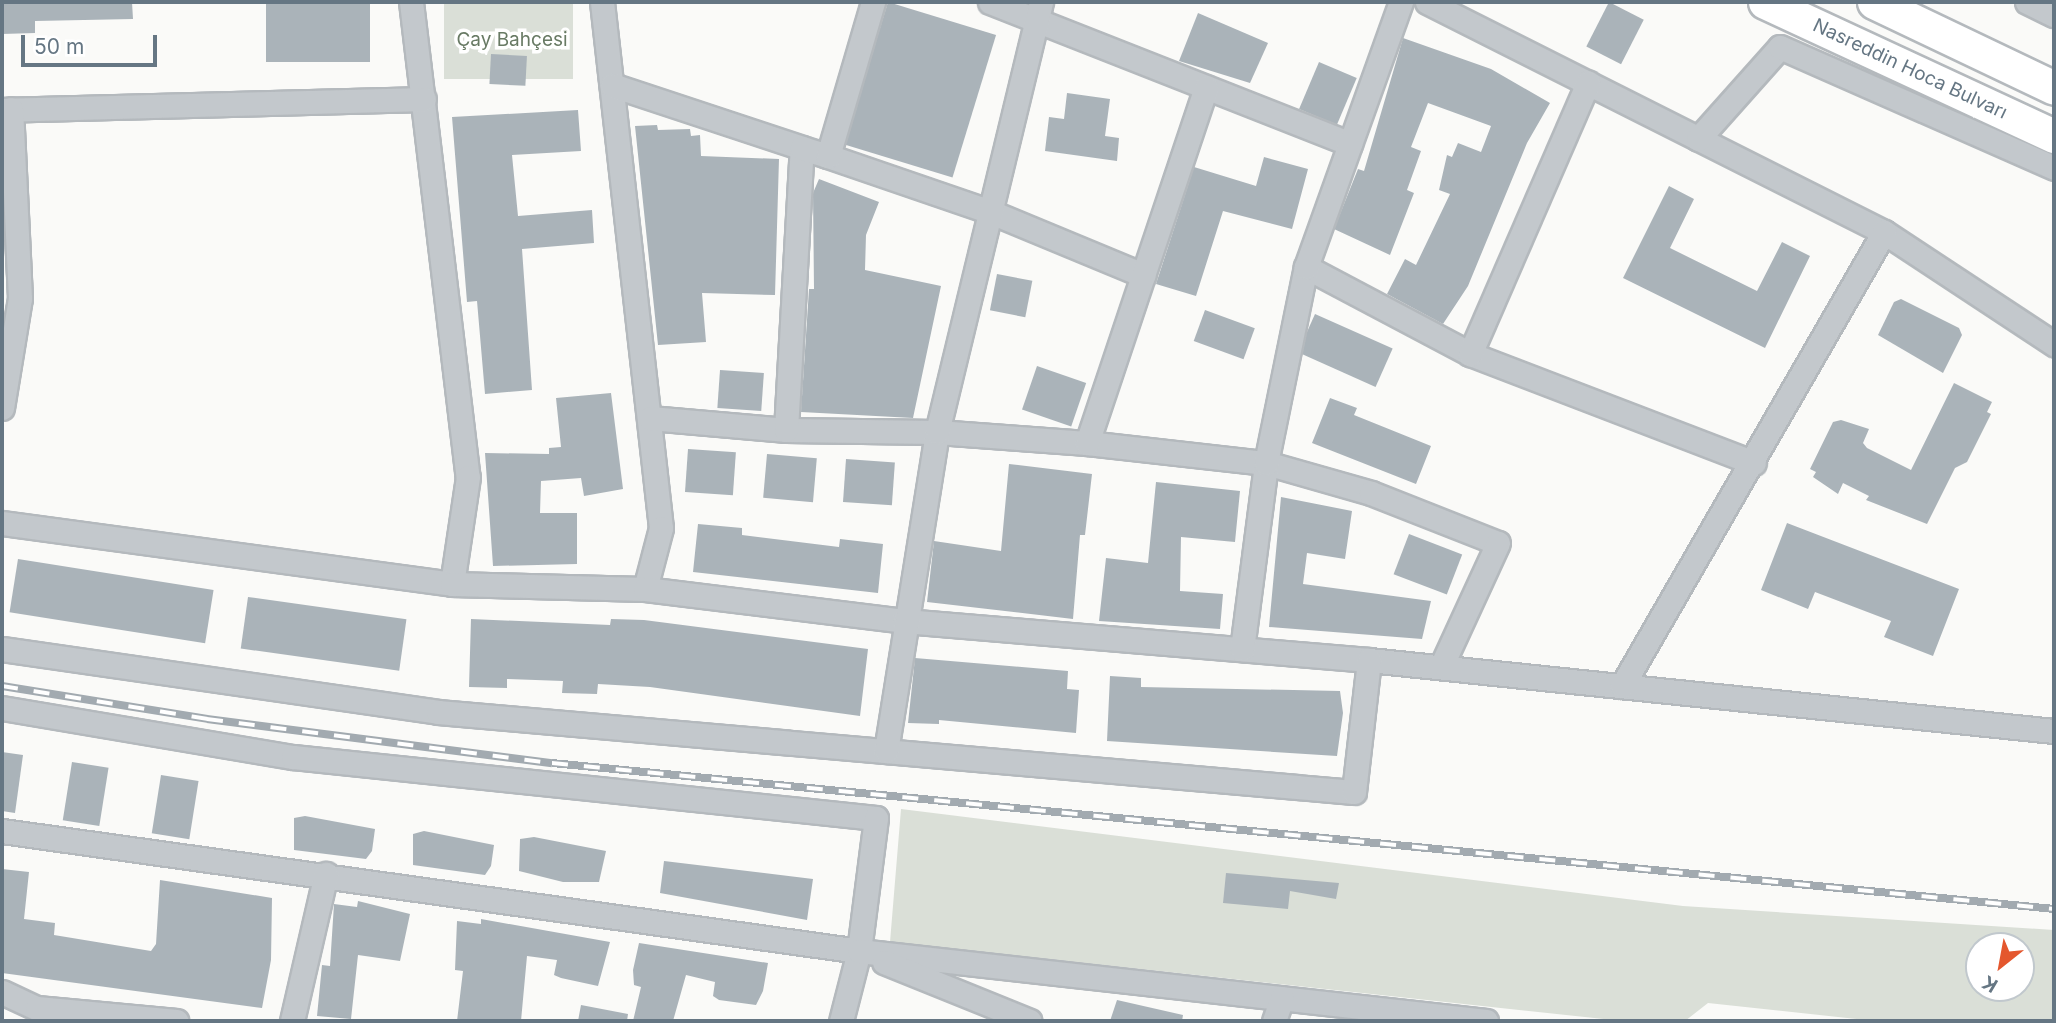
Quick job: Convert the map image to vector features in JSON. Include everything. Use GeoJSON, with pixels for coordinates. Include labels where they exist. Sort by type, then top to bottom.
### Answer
{"type":"FeatureCollection","features":[{"type":"Feature","properties":{"kind":"highway","name":"Nasreddin Hoca Bulvarı"},"geometry":{"type":"LineString","coordinates":[[1765,2],[2054,136]]}},
{"type":"Feature","properties":{"kind":"highway"},"geometry":{"type":"LineString","coordinates":[[1874,2],[2054,88]]}},
{"type":"Feature","properties":{"kind":"street"},"geometry":{"type":"LineString","coordinates":[[411,2],[468,477],[452,584]]}},
{"type":"Feature","properties":{"kind":"street"},"geometry":{"type":"LineString","coordinates":[[602,2],[661,528],[645,589]]}},
{"type":"Feature","properties":{"kind":"street"},"geometry":{"type":"LineString","coordinates":[[828,156],[873,2]]}},
{"type":"Feature","properties":{"kind":"street"},"geometry":{"type":"LineString","coordinates":[[990,2],[1040,11],[1206,87],[1350,144]]}},
{"type":"Feature","properties":{"kind":"street"},"geometry":{"type":"LineString","coordinates":[[1242,649],[1266,463],[1306,267],[1401,2]]}},
{"type":"Feature","properties":{"kind":"street"},"geometry":{"type":"LineString","coordinates":[[1427,2],[1884,232],[2054,344]]}},
{"type":"Feature","properties":{"kind":"street"},"geometry":{"type":"LineString","coordinates":[[2027,2],[2054,15]]}},
{"type":"Feature","properties":{"kind":"street"},"geometry":{"type":"LineString","coordinates":[[886,751],[904,621],[937,432],[1040,11]]}},
{"type":"Feature","properties":{"kind":"street"},"geometry":{"type":"LineString","coordinates":[[1698,139],[1780,47],[2054,168]]}},
{"type":"Feature","properties":{"kind":"street"},"geometry":{"type":"LineString","coordinates":[[1470,354],[1587,83]]}},
{"type":"Feature","properties":{"kind":"street"},"geometry":{"type":"LineString","coordinates":[[612,85],[991,212],[1143,275]]}},
{"type":"Feature","properties":{"kind":"street"},"geometry":{"type":"LineString","coordinates":[[1087,443],[1206,87]]}},
{"type":"Feature","properties":{"kind":"street"},"geometry":{"type":"LineString","coordinates":[[2,408],[20,298],[7,110],[424,99]]}},
{"type":"Feature","properties":{"kind":"street"},"geometry":{"type":"LineString","coordinates":[[786,430],[802,148]]}},
{"type":"Feature","properties":{"kind":"street"},"geometry":{"type":"LineString","coordinates":[[1622,686],[1754,463],[1884,232]]}},
{"type":"Feature","properties":{"kind":"street"},"geometry":{"type":"LineString","coordinates":[[1306,267],[1470,354],[1754,463]]}},
{"type":"Feature","properties":{"kind":"street"},"geometry":{"type":"LineString","coordinates":[[650,418],[786,430],[937,432],[1087,443],[1266,463],[1371,492],[1499,542],[1441,667]]}},
{"type":"Feature","properties":{"kind":"street"},"geometry":{"type":"LineString","coordinates":[[2,523],[452,584],[645,589],[904,621],[1369,660],[2054,731]]}},
{"type":"Feature","properties":{"kind":"street"},"geometry":{"type":"LineString","coordinates":[[2,649],[438,712],[1354,792],[1369,660]]}},
{"type":"Feature","properties":{"kind":"street"},"geometry":{"type":"LineString","coordinates":[[2,708],[293,757],[876,818],[859,951],[841,1021]]}},
{"type":"Feature","properties":{"kind":"street"},"geometry":{"type":"LineString","coordinates":[[2,831],[326,874],[859,951],[1486,1021]]}},
{"type":"Feature","properties":{"kind":"street"},"geometry":{"type":"LineString","coordinates":[[292,1021],[326,874]]}},
{"type":"Feature","properties":{"kind":"street"},"geometry":{"type":"LineString","coordinates":[[859,951],[1030,1021]]}},
{"type":"Feature","properties":{"kind":"street"},"geometry":{"type":"LineString","coordinates":[[2,992],[64,1021]]}},
{"type":"Feature","properties":{"kind":"street"},"geometry":{"type":"LineString","coordinates":[[1274,1021],[1282,998]]}},
{"type":"Feature","properties":{"kind":"street"},"geometry":{"type":"LineString","coordinates":[[37,1009],[176,1021]]}},
{"type":"Feature","properties":{"kind":"green space","name":"Çay Bahçesi"},"geometry":{"type":"Polygon","coordinates":[[[444,2],[573,2],[573,79],[444,79],[444,2]]]}},
{"type":"Feature","properties":{"kind":"green space"},"geometry":{"type":"Polygon","coordinates":[[[901,809],[1683,906],[2054,930],[2054,1021],[1875,1021],[1708,1003],[1685,1021],[1622,1021],[890,942],[901,809]]]}},
{"type":"Feature","properties":{"kind":"building"},"geometry":{"type":"Polygon","coordinates":[[[2,2],[132,2],[133,19],[35,21],[35,33],[2,34],[2,2]]]}},
{"type":"Feature","properties":{"kind":"building"},"geometry":{"type":"Polygon","coordinates":[[[266,2],[370,2],[370,62],[266,62],[266,2]]]}},
{"type":"Feature","properties":{"kind":"building"},"geometry":{"type":"Polygon","coordinates":[[[888,2],[996,35],[952,178],[844,144],[888,2]]]}},
{"type":"Feature","properties":{"kind":"building"},"geometry":{"type":"Polygon","coordinates":[[[1609,2],[1644,20],[1621,64],[1586,47],[1609,2]]]}},
{"type":"Feature","properties":{"kind":"building"},"geometry":{"type":"Polygon","coordinates":[[[1198,13],[1268,43],[1250,83],[1179,61],[1198,13]]]}},
{"type":"Feature","properties":{"kind":"building"},"geometry":{"type":"Polygon","coordinates":[[[1403,38],[1491,69],[1550,103],[1527,143],[1468,286],[1443,324],[1387,294],[1405,259],[1416,265],[1450,194],[1439,190],[1447,155],[1452,157],[1458,143],[1481,152],[1491,126],[1428,103],[1411,147],[1421,151],[1407,190],[1414,193],[1390,255],[1334,229],[1358,169],[1364,171],[1403,38]]]}},
{"type":"Feature","properties":{"kind":"building"},"geometry":{"type":"Polygon","coordinates":[[[491,54],[527,56],[525,86],[489,84],[491,54]]]}},
{"type":"Feature","properties":{"kind":"building"},"geometry":{"type":"Polygon","coordinates":[[[1319,62],[1357,78],[1337,125],[1299,109],[1319,62]]]}},
{"type":"Feature","properties":{"kind":"building"},"geometry":{"type":"Polygon","coordinates":[[[1067,93],[1110,99],[1105,136],[1119,138],[1117,161],[1045,151],[1049,117],[1064,119],[1067,93]]]}},
{"type":"Feature","properties":{"kind":"building"},"geometry":{"type":"Polygon","coordinates":[[[578,110],[581,151],[512,155],[518,216],[592,210],[594,243],[522,249],[532,390],[485,394],[477,301],[467,302],[452,117],[578,110]]]}},
{"type":"Feature","properties":{"kind":"building"},"geometry":{"type":"Polygon","coordinates":[[[657,125],[658,130],[690,129],[691,136],[700,135],[701,156],[779,159],[775,295],[702,293],[706,342],[658,345],[635,126],[657,125]]]}},
{"type":"Feature","properties":{"kind":"building"},"geometry":{"type":"Polygon","coordinates":[[[1264,157],[1308,169],[1292,229],[1223,211],[1196,296],[1156,284],[1194,167],[1256,186],[1264,157]]]}},
{"type":"Feature","properties":{"kind":"building"},"geometry":{"type":"Polygon","coordinates":[[[819,179],[879,202],[866,235],[865,270],[941,286],[913,418],[801,412],[809,289],[814,289],[813,193],[819,179]]]}},
{"type":"Feature","properties":{"kind":"building"},"geometry":{"type":"Polygon","coordinates":[[[1669,186],[1694,199],[1670,248],[1757,291],[1782,242],[1810,256],[1765,348],[1623,278],[1669,186]]]}},
{"type":"Feature","properties":{"kind":"building"},"geometry":{"type":"Polygon","coordinates":[[[997,274],[1032,281],[1025,317],[990,310],[997,274]]]}},
{"type":"Feature","properties":{"kind":"building"},"geometry":{"type":"Polygon","coordinates":[[[1901,299],[1959,328],[1962,335],[1943,373],[1878,335],[1894,302],[1901,299]]]}},
{"type":"Feature","properties":{"kind":"building"},"geometry":{"type":"Polygon","coordinates":[[[1205,310],[1255,328],[1244,359],[1194,341],[1205,310]]]}},
{"type":"Feature","properties":{"kind":"building"},"geometry":{"type":"Polygon","coordinates":[[[1315,314],[1393,349],[1376,387],[1298,352],[1315,314]]]}},
{"type":"Feature","properties":{"kind":"building"},"geometry":{"type":"Polygon","coordinates":[[[1037,366],[1086,383],[1071,426],[1022,409],[1037,366]]]}},
{"type":"Feature","properties":{"kind":"building"},"geometry":{"type":"Polygon","coordinates":[[[720,370],[764,373],[761,411],[717,408],[720,370]]]}},
{"type":"Feature","properties":{"kind":"building"},"geometry":{"type":"Polygon","coordinates":[[[1954,383],[1992,402],[1987,412],[1991,414],[1967,462],[1955,468],[1927,524],[1866,500],[1869,496],[1843,483],[1838,494],[1813,477],[1816,472],[1810,469],[1833,422],[1841,420],[1869,429],[1863,443],[1867,448],[1911,470],[1954,383]]]}},
{"type":"Feature","properties":{"kind":"building"},"geometry":{"type":"Polygon","coordinates":[[[611,393],[623,489],[584,496],[581,478],[541,481],[540,513],[577,513],[577,564],[493,566],[485,453],[549,454],[549,448],[561,447],[556,398],[611,393]]]}},
{"type":"Feature","properties":{"kind":"building"},"geometry":{"type":"Polygon","coordinates":[[[1330,398],[1357,408],[1354,415],[1431,446],[1416,484],[1312,443],[1330,398]]]}},
{"type":"Feature","properties":{"kind":"building"},"geometry":{"type":"Polygon","coordinates":[[[688,449],[736,452],[733,495],[685,492],[688,449]]]}},
{"type":"Feature","properties":{"kind":"building"},"geometry":{"type":"Polygon","coordinates":[[[767,454],[817,458],[813,502],[763,498],[767,454]]]}},
{"type":"Feature","properties":{"kind":"building"},"geometry":{"type":"Polygon","coordinates":[[[846,459],[895,462],[892,505],[843,502],[846,459]]]}},
{"type":"Feature","properties":{"kind":"building"},"geometry":{"type":"Polygon","coordinates":[[[1009,464],[1092,474],[1085,535],[1080,535],[1073,619],[927,602],[934,541],[1001,551],[1009,464]]]}},
{"type":"Feature","properties":{"kind":"building"},"geometry":{"type":"Polygon","coordinates":[[[1156,482],[1240,491],[1235,542],[1181,537],[1180,591],[1223,594],[1220,629],[1099,621],[1106,558],[1148,563],[1156,482]]]}},
{"type":"Feature","properties":{"kind":"building"},"geometry":{"type":"Polygon","coordinates":[[[1281,497],[1352,511],[1345,559],[1307,553],[1303,584],[1431,601],[1422,639],[1269,627],[1281,497]]]}},
{"type":"Feature","properties":{"kind":"building"},"geometry":{"type":"Polygon","coordinates":[[[1787,523],[1959,589],[1933,656],[1884,637],[1891,621],[1815,592],[1808,609],[1761,590],[1787,523]]]}},
{"type":"Feature","properties":{"kind":"building"},"geometry":{"type":"Polygon","coordinates":[[[698,524],[742,528],[742,535],[839,547],[840,539],[883,544],[878,593],[693,572],[698,524]]]}},
{"type":"Feature","properties":{"kind":"building"},"geometry":{"type":"Polygon","coordinates":[[[1409,534],[1462,554],[1447,595],[1394,574],[1409,534]]]}},
{"type":"Feature","properties":{"kind":"building"},"geometry":{"type":"Polygon","coordinates":[[[18,559],[214,590],[205,643],[10,612],[18,559]]]}},
{"type":"Feature","properties":{"kind":"building"},"geometry":{"type":"Polygon","coordinates":[[[248,597],[406,619],[399,671],[241,648],[248,597]]]}},
{"type":"Feature","properties":{"kind":"building"},"geometry":{"type":"Polygon","coordinates":[[[471,619],[610,625],[611,619],[644,620],[868,649],[860,716],[650,687],[598,684],[597,694],[562,693],[563,681],[507,679],[507,688],[469,687],[471,619]]]}},
{"type":"Feature","properties":{"kind":"building"},"geometry":{"type":"Polygon","coordinates":[[[915,658],[1068,671],[1067,689],[1079,690],[1076,733],[939,720],[939,724],[908,723],[915,658]]]}},
{"type":"Feature","properties":{"kind":"building"},"geometry":{"type":"Polygon","coordinates":[[[1110,676],[1141,678],[1141,687],[1340,691],[1343,713],[1337,756],[1107,741],[1110,676]]]}},
{"type":"Feature","properties":{"kind":"building"},"geometry":{"type":"Polygon","coordinates":[[[2,752],[23,755],[15,813],[2,811],[2,752]]]}},
{"type":"Feature","properties":{"kind":"building"},"geometry":{"type":"Polygon","coordinates":[[[72,762],[109,768],[99,826],[63,820],[72,762]]]}},
{"type":"Feature","properties":{"kind":"building"},"geometry":{"type":"Polygon","coordinates":[[[161,775],[199,781],[189,839],[152,833],[161,775]]]}},
{"type":"Feature","properties":{"kind":"building"},"geometry":{"type":"Polygon","coordinates":[[[305,816],[375,829],[372,851],[366,859],[294,850],[294,818],[305,816]]]}},
{"type":"Feature","properties":{"kind":"building"},"geometry":{"type":"Polygon","coordinates":[[[424,831],[494,845],[491,866],[485,875],[413,865],[413,834],[424,831]]]}},
{"type":"Feature","properties":{"kind":"building"},"geometry":{"type":"Polygon","coordinates":[[[534,837],[606,851],[599,882],[563,882],[519,871],[520,839],[534,837]]]}},
{"type":"Feature","properties":{"kind":"building"},"geometry":{"type":"Polygon","coordinates":[[[664,861],[813,879],[807,920],[660,893],[664,861]]]}},
{"type":"Feature","properties":{"kind":"building"},"geometry":{"type":"Polygon","coordinates":[[[2,869],[29,872],[24,919],[55,923],[54,935],[151,951],[156,944],[160,880],[272,898],[271,960],[262,1008],[2,973],[2,869]]]}},
{"type":"Feature","properties":{"kind":"building"},"geometry":{"type":"Polygon","coordinates":[[[1226,873],[1339,883],[1336,899],[1290,891],[1288,909],[1223,903],[1226,873]]]}},
{"type":"Feature","properties":{"kind":"building"},"geometry":{"type":"Polygon","coordinates":[[[358,901],[410,914],[400,961],[358,955],[351,1019],[317,1016],[322,965],[330,966],[334,904],[357,907],[358,901]]]}},
{"type":"Feature","properties":{"kind":"building"},"geometry":{"type":"Polygon","coordinates":[[[481,919],[610,942],[598,986],[554,975],[557,960],[527,956],[521,1021],[457,1021],[463,971],[455,970],[457,921],[481,924],[481,919]]]}},
{"type":"Feature","properties":{"kind":"building"},"geometry":{"type":"Polygon","coordinates":[[[639,943],[768,963],[763,991],[756,1005],[719,1000],[713,996],[715,982],[686,975],[673,1021],[633,1021],[641,987],[634,985],[633,970],[639,943]]]}},
{"type":"Feature","properties":{"kind":"building"},"geometry":{"type":"Polygon","coordinates":[[[1117,1000],[1183,1015],[1182,1021],[1110,1021],[1117,1000]]]}},
{"type":"Feature","properties":{"kind":"building"},"geometry":{"type":"Polygon","coordinates":[[[581,1005],[628,1014],[627,1021],[578,1021],[581,1005]]]}},
{"type":"Feature","properties":{"kind":"railway"},"geometry":{"type":"LineString","coordinates":[[2,686],[207,719],[552,763],[2054,909]]}}]}
